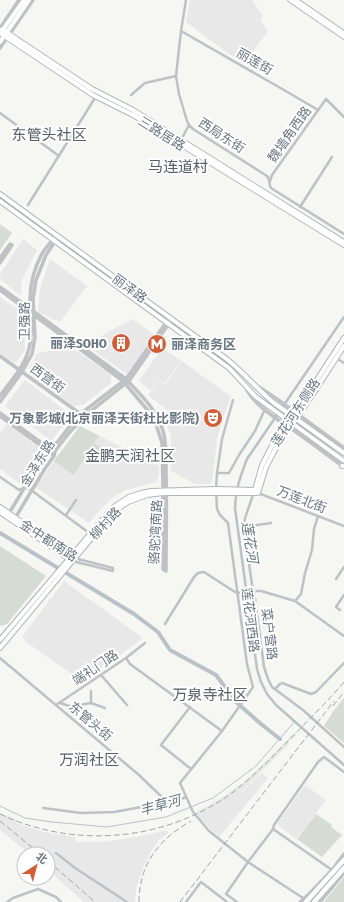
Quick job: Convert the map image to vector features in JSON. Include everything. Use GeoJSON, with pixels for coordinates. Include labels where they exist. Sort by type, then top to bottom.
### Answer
{"type":"FeatureCollection","features":[{"type":"Feature","properties":{"kind":"highway"},"geometry":{"type":"LineString","coordinates":[[305,900],[317,890],[344,860]]}},
{"type":"Feature","properties":{"kind":"highway"},"geometry":{"type":"LineString","coordinates":[[314,902],[344,868]]}},
{"type":"Feature","properties":{"kind":"highway"},"geometry":{"type":"LineString","coordinates":[[308,895],[317,890]]}},
{"type":"Feature","properties":{"kind":"main road"},"geometry":{"type":"LineString","coordinates":[[0,42],[3,33],[24,0]]}},
{"type":"Feature","properties":{"kind":"main road"},"geometry":{"type":"LineString","coordinates":[[3,33],[29,0]]}},
{"type":"Feature","properties":{"kind":"main road"},"geometry":{"type":"LineString","coordinates":[[290,0],[344,37]]}},
{"type":"Feature","properties":{"kind":"main road"},"geometry":{"type":"LineString","coordinates":[[296,0],[344,33]]}},
{"type":"Feature","properties":{"kind":"main road","name":"三路居路"},"geometry":{"type":"LineString","coordinates":[[3,33],[92,89],[133,110],[344,242]]}},
{"type":"Feature","properties":{"kind":"main road","name":"三路居路"},"geometry":{"type":"LineString","coordinates":[[3,33],[98,98],[133,115],[344,245]]}},
{"type":"Feature","properties":{"kind":"main road","name":"丽泽路"},"geometry":{"type":"LineString","coordinates":[[0,194],[238,368],[256,386],[344,453]]}},
{"type":"Feature","properties":{"kind":"main road","name":"丽泽路"},"geometry":{"type":"LineString","coordinates":[[0,201],[229,368],[270,410],[344,461]]}},
{"type":"Feature","properties":{"kind":"main road","name":"莲花河东侧路"},"geometry":{"type":"LineString","coordinates":[[255,492],[270,457],[288,423],[344,338]]}},
{"type":"Feature","properties":{"kind":"main road","name":"莲花河东侧路"},"geometry":{"type":"LineString","coordinates":[[294,414],[344,346]]}},
{"type":"Feature","properties":{"kind":"main road","name":"柳村路"},"geometry":{"type":"LineString","coordinates":[[0,648],[71,558],[113,513],[128,502],[147,495],[165,492],[255,492]]}},
{"type":"Feature","properties":{"kind":"main road","name":"金中都南路"},"geometry":{"type":"LineString","coordinates":[[0,507],[71,558]]}},
{"type":"Feature","properties":{"kind":"main road","name":"金中都南路"},"geometry":{"type":"LineString","coordinates":[[0,512],[71,558]]}},
{"type":"Feature","properties":{"kind":"main road","name":"柳村路"},"geometry":{"type":"LineString","coordinates":[[0,640],[58,575]]}},
{"type":"Feature","properties":{"kind":"street"},"geometry":{"type":"LineString","coordinates":[[0,48],[3,33],[19,0]]}},
{"type":"Feature","properties":{"kind":"street"},"geometry":{"type":"LineString","coordinates":[[3,33],[34,0]]}},
{"type":"Feature","properties":{"kind":"street","name":"西局东街"},"geometry":{"type":"LineString","coordinates":[[186,0],[176,76],[179,94],[188,125],[267,176],[271,188],[344,234]]}},
{"type":"Feature","properties":{"kind":"street","name":"丽莲街"},"geometry":{"type":"LineString","coordinates":[[181,31],[318,110]]}},
{"type":"Feature","properties":{"kind":"street"},"geometry":{"type":"LineString","coordinates":[[131,95],[145,83],[176,76]]}},
{"type":"Feature","properties":{"kind":"street"},"geometry":{"type":"LineString","coordinates":[[28,205],[95,98]]}},
{"type":"Feature","properties":{"kind":"street","name":"魏墙角西路"},"geometry":{"type":"LineString","coordinates":[[270,182],[272,175],[326,99],[344,117]]}},
{"type":"Feature","properties":{"kind":"street"},"geometry":{"type":"LineString","coordinates":[[0,113],[59,156]]}},
{"type":"Feature","properties":{"kind":"street"},"geometry":{"type":"LineString","coordinates":[[181,140],[188,125]]}},
{"type":"Feature","properties":{"kind":"street"},"geometry":{"type":"LineString","coordinates":[[300,207],[332,158]]}},
{"type":"Feature","properties":{"kind":"street","name":"卫强路"},"geometry":{"type":"LineString","coordinates":[[0,402],[21,371],[27,356],[31,342],[32,327],[30,298],[31,288],[36,269],[43,253],[57,236]]}},
{"type":"Feature","properties":{"kind":"street"},"geometry":{"type":"LineString","coordinates":[[0,258],[11,245],[0,263]]}},
{"type":"Feature","properties":{"kind":"street"},"geometry":{"type":"LineString","coordinates":[[0,287],[32,312]]}},
{"type":"Feature","properties":{"kind":"street"},"geometry":{"type":"LineString","coordinates":[[0,290],[32,312]]}},
{"type":"Feature","properties":{"kind":"street","name":"骆驼湾南路"},"geometry":{"type":"LineString","coordinates":[[32,312],[126,381],[151,407],[159,420],[163,430],[166,448],[163,569],[166,571],[165,492]]}},
{"type":"Feature","properties":{"kind":"street","name":"金泽东路"},"geometry":{"type":"LineString","coordinates":[[11,510],[51,450],[69,432],[82,415],[126,381],[171,318]]}},
{"type":"Feature","properties":{"kind":"street","name":"西营街"},"geometry":{"type":"LineString","coordinates":[[0,356],[82,415]]}},
{"type":"Feature","properties":{"kind":"street"},"geometry":{"type":"LineString","coordinates":[[336,358],[344,363]]}},
{"type":"Feature","properties":{"kind":"street","name":"卫强路"},"geometry":{"type":"LineString","coordinates":[[0,396],[21,371]]}},
{"type":"Feature","properties":{"kind":"street","name":"丽泽路"},"geometry":{"type":"LineString","coordinates":[[245,386],[247,392],[251,396],[265,409],[270,410]]}},
{"type":"Feature","properties":{"kind":"street","name":"莲花河西路"},"geometry":{"type":"LineString","coordinates":[[186,797],[180,783],[222,731],[253,687],[247,664],[240,593],[228,523],[223,519],[218,511],[216,491],[222,439],[233,400]]}},
{"type":"Feature","properties":{"kind":"street"},"geometry":{"type":"LineString","coordinates":[[217,473],[229,473],[265,409]]}},
{"type":"Feature","properties":{"kind":"street"},"geometry":{"type":"LineString","coordinates":[[0,413],[51,450],[54,456]]}},
{"type":"Feature","properties":{"kind":"street","name":"丽泽路"},"geometry":{"type":"LineString","coordinates":[[294,414],[344,448]]}},
{"type":"Feature","properties":{"kind":"street"},"geometry":{"type":"LineString","coordinates":[[0,416],[51,450]]}},
{"type":"Feature","properties":{"kind":"street","name":"丽泽路"},"geometry":{"type":"LineString","coordinates":[[288,423],[344,466]]}},
{"type":"Feature","properties":{"kind":"street","name":"金泽东路"},"geometry":{"type":"LineString","coordinates":[[17,514],[54,456],[51,450]]}},
{"type":"Feature","properties":{"kind":"street"},"geometry":{"type":"LineString","coordinates":[[0,477],[19,490],[25,487],[31,490],[93,535]]}},
{"type":"Feature","properties":{"kind":"street","name":"万莲北街"},"geometry":{"type":"LineString","coordinates":[[255,492],[344,526]]}},
{"type":"Feature","properties":{"kind":"street","name":"菜户营路"},"geometry":{"type":"LineString","coordinates":[[255,492],[245,518],[244,527],[264,667],[270,684],[303,710],[344,747]]}},
{"type":"Feature","properties":{"kind":"street"},"geometry":{"type":"LineString","coordinates":[[66,515],[76,500]]}},
{"type":"Feature","properties":{"kind":"street"},"geometry":{"type":"LineString","coordinates":[[295,601],[301,594],[305,573],[312,550],[314,529],[318,516]]}},
{"type":"Feature","properties":{"kind":"street"},"geometry":{"type":"LineString","coordinates":[[244,527],[271,523]]}},
{"type":"Feature","properties":{"kind":"street","name":"金中都南路"},"geometry":{"type":"LineString","coordinates":[[71,558],[113,568],[113,571],[71,558]]}},
{"type":"Feature","properties":{"kind":"street"},"geometry":{"type":"LineString","coordinates":[[336,579],[344,567]]}},
{"type":"Feature","properties":{"kind":"street"},"geometry":{"type":"LineString","coordinates":[[165,624],[194,578],[200,573],[204,572],[232,590],[240,593],[261,591],[295,601],[344,636]]}},
{"type":"Feature","properties":{"kind":"street"},"geometry":{"type":"LineString","coordinates":[[340,610],[336,607],[344,595]]}},
{"type":"Feature","properties":{"kind":"street","name":"端礼门路"},"geometry":{"type":"LineString","coordinates":[[56,705],[126,658],[145,643]]}},
{"type":"Feature","properties":{"kind":"street","name":"东管头街"},"geometry":{"type":"LineString","coordinates":[[0,658],[139,775],[167,802]]}},
{"type":"Feature","properties":{"kind":"street"},"geometry":{"type":"LineString","coordinates":[[126,658],[130,664],[222,731]]}},
{"type":"Feature","properties":{"kind":"street"},"geometry":{"type":"LineString","coordinates":[[275,689],[282,683],[310,694],[316,692],[344,663]]}},
{"type":"Feature","properties":{"kind":"street"},"geometry":{"type":"LineString","coordinates":[[101,675],[127,705]]}},
{"type":"Feature","properties":{"kind":"street"},"geometry":{"type":"LineString","coordinates":[[91,691],[91,703]]}},
{"type":"Feature","properties":{"kind":"street"},"geometry":{"type":"LineString","coordinates":[[60,703],[69,706],[79,706],[91,703],[105,708]]}},
{"type":"Feature","properties":{"kind":"street"},"geometry":{"type":"LineString","coordinates":[[190,707],[161,745],[191,769]]}},
{"type":"Feature","properties":{"kind":"street"},"geometry":{"type":"LineString","coordinates":[[223,899],[318,762],[324,757],[344,772]]}},
{"type":"Feature","properties":{"kind":"street"},"geometry":{"type":"LineString","coordinates":[[43,808],[81,813],[114,812],[167,802],[172,803],[186,797],[193,812],[209,831],[248,862],[305,900]]}},
{"type":"Feature","properties":{"kind":"street"},"geometry":{"type":"LineString","coordinates":[[273,829],[332,870]]}},
{"type":"Feature","properties":{"kind":"street"},"geometry":{"type":"LineString","coordinates":[[56,853],[75,868],[126,902]]}},
{"type":"Feature","properties":{"kind":"street"},"geometry":{"type":"LineString","coordinates":[[300,902],[305,900],[344,854]]}},
{"type":"Feature","properties":{"kind":"street"},"geometry":{"type":"LineString","coordinates":[[320,902],[344,874]]}},
{"type":"Feature","properties":{"kind":"street"},"geometry":{"type":"LineString","coordinates":[[186,902],[201,882],[227,902]]}},
{"type":"Feature","properties":{"kind":"street"},"geometry":{"type":"LineString","coordinates":[[7,902],[13,898],[38,889],[56,897],[61,902]]}},
{"type":"Feature","properties":{"kind":"street"},"geometry":{"type":"LineString","coordinates":[[226,894],[238,902]]}},
{"type":"Feature","properties":{"kind":"shaded area"},"geometry":{"type":"Polygon","coordinates":[[[190,0],[252,0],[263,16],[260,21],[268,31],[245,62],[229,54],[186,22],[190,0]]]}},
{"type":"Feature","properties":{"kind":"shaded area"},"geometry":{"type":"Polygon","coordinates":[[[0,224],[12,233],[0,250],[0,224]]]}},
{"type":"Feature","properties":{"kind":"shaded area"},"geometry":{"type":"Polygon","coordinates":[[[23,239],[37,250],[21,282],[21,296],[1,280],[0,274],[23,239]]]}},
{"type":"Feature","properties":{"kind":"shaded area"},"geometry":{"type":"Polygon","coordinates":[[[50,259],[87,286],[60,322],[38,312],[40,289],[50,259]]]}},
{"type":"Feature","properties":{"kind":"shaded area"},"geometry":{"type":"Polygon","coordinates":[[[0,297],[24,314],[25,350],[15,363],[0,353],[0,297]]]}},
{"type":"Feature","properties":{"kind":"shaded area","name":"丽泽SOHO"},"geometry":{"type":"Polygon","coordinates":[[[132,319],[156,336],[127,374],[90,348],[92,341],[132,319]]]}},
{"type":"Feature","properties":{"kind":"shaded area"},"geometry":{"type":"Polygon","coordinates":[[[68,345],[111,375],[111,383],[83,405],[74,406],[29,373],[29,368],[37,354],[68,345]]]}},
{"type":"Feature","properties":{"kind":"shaded area"},"geometry":{"type":"Polygon","coordinates":[[[162,348],[181,361],[164,384],[158,379],[150,390],[139,381],[162,348]]]}},
{"type":"Feature","properties":{"kind":"shaded area"},"geometry":{"type":"Polygon","coordinates":[[[182,361],[231,397],[217,439],[212,482],[210,484],[195,484],[171,471],[171,436],[165,420],[171,413],[148,395],[158,380],[165,385],[182,361]]]}},
{"type":"Feature","properties":{"kind":"shaded area"},"geometry":{"type":"Polygon","coordinates":[[[25,380],[71,415],[51,441],[5,406],[25,380]]]}},
{"type":"Feature","properties":{"kind":"shaded area"},"geometry":{"type":"Polygon","coordinates":[[[7,423],[38,447],[40,456],[19,483],[0,469],[0,433],[7,423]]]}},
{"type":"Feature","properties":{"kind":"shaded area"},"geometry":{"type":"Polygon","coordinates":[[[80,426],[159,466],[159,475],[156,482],[126,490],[112,498],[89,523],[35,487],[80,426]]]}},
{"type":"Feature","properties":{"kind":"shaded area"},"geometry":{"type":"Polygon","coordinates":[[[80,426],[99,436],[94,443],[102,448],[94,458],[88,454],[73,475],[54,461],[80,426]]]}},
{"type":"Feature","properties":{"kind":"shaded area"},"geometry":{"type":"Polygon","coordinates":[[[0,546],[46,576],[7,624],[2,626],[0,625],[0,546]]]}},
{"type":"Feature","properties":{"kind":"shaded area"},"geometry":{"type":"Polygon","coordinates":[[[64,581],[143,638],[83,682],[25,641],[23,636],[64,581]]]}},
{"type":"Feature","properties":{"kind":"shaded area"},"geometry":{"type":"Polygon","coordinates":[[[344,698],[344,743],[324,726],[344,698]]]}},
{"type":"Feature","properties":{"kind":"shaded area"},"geometry":{"type":"Polygon","coordinates":[[[295,732],[297,734],[288,743],[289,744],[237,795],[262,773],[268,778],[219,837],[199,818],[196,812],[220,799],[242,783],[295,732]]]}},
{"type":"Feature","properties":{"kind":"shaded area"},"geometry":{"type":"Polygon","coordinates":[[[305,785],[326,800],[296,839],[279,826],[278,823],[305,785]]]}},
{"type":"Feature","properties":{"kind":"shaded area"},"geometry":{"type":"Polygon","coordinates":[[[0,813],[17,820],[16,823],[44,832],[75,837],[76,842],[102,842],[137,837],[167,830],[168,833],[159,840],[150,853],[142,870],[136,889],[135,902],[84,902],[56,877],[56,846],[20,846],[0,830],[0,813]]]}},
{"type":"Feature","properties":{"kind":"shaded area"},"geometry":{"type":"Polygon","coordinates":[[[316,814],[332,825],[331,827],[342,835],[322,857],[297,839],[316,814]]]}},
{"type":"Feature","properties":{"kind":"shaded area"},"geometry":{"type":"Polygon","coordinates":[[[344,877],[344,902],[324,902],[344,877]]]}},
{"type":"Feature","properties":{"kind":"waterway","name":"莲花河"},"geometry":{"type":"LineString","coordinates":[[344,317],[247,459],[237,488],[235,508],[257,669],[261,682],[267,694],[276,705],[344,765]]}},
{"type":"Feature","properties":{"kind":"waterway"},"geometry":{"type":"LineString","coordinates":[[0,533],[134,614],[158,632],[170,650],[216,675],[236,702],[280,739]]}},
{"type":"Feature","properties":{"kind":"waterway","name":"丰草河"},"geometry":{"type":"LineString","coordinates":[[0,806],[25,818],[107,827],[166,817],[213,798],[256,766],[295,721]]}},
{"type":"Feature","properties":{"kind":"railway"},"geometry":{"type":"LineString","coordinates":[[0,814],[28,825],[56,832],[85,835],[114,835],[143,831],[172,824],[199,813],[225,798],[244,784],[294,735],[344,682]]}},
{"type":"Feature","properties":{"kind":"railway"},"geometry":{"type":"LineString","coordinates":[[333,706],[344,692]]}},
{"type":"Feature","properties":{"kind":"railway"},"geometry":{"type":"LineString","coordinates":[[180,902],[334,701]]}},
{"type":"Feature","properties":{"kind":"railway"},"geometry":{"type":"LineString","coordinates":[[0,821],[30,846]]}},
{"type":"Feature","properties":{"kind":"railway"},"geometry":{"type":"LineString","coordinates":[[139,902],[143,876],[147,864],[153,854],[169,836],[191,821]]}},
{"type":"Feature","properties":{"kind":"railway"},"geometry":{"type":"LineString","coordinates":[[56,868],[95,902]]}},
{"type":"Feature","properties":{"kind":"place","name":"丽泽SOHO"},"geometry":{"type":"Point","coordinates":[121,343]}},
{"type":"Feature","properties":{"kind":"place","name":"丽泽商务区"},"geometry":{"type":"Point","coordinates":[157,344]}},
{"type":"Feature","properties":{"kind":"place","name":"万象影城(北京丽泽天街杜比影院)"},"geometry":{"type":"Point","coordinates":[213,418]}},
{"type":"Feature","properties":{"kind":"district","name":"东管头社区"},"geometry":{"type":"Point","coordinates":[49,135]}},
{"type":"Feature","properties":{"kind":"district","name":"马连道村"},"geometry":{"type":"Point","coordinates":[178,167]}},
{"type":"Feature","properties":{"kind":"district","name":"金鹏天润社区"},"geometry":{"type":"Point","coordinates":[130,456]}},
{"type":"Feature","properties":{"kind":"district","name":"万泉寺社区"},"geometry":{"type":"Point","coordinates":[210,695]}},
{"type":"Feature","properties":{"kind":"district","name":"万润社区"},"geometry":{"type":"Point","coordinates":[89,760]}}]}
